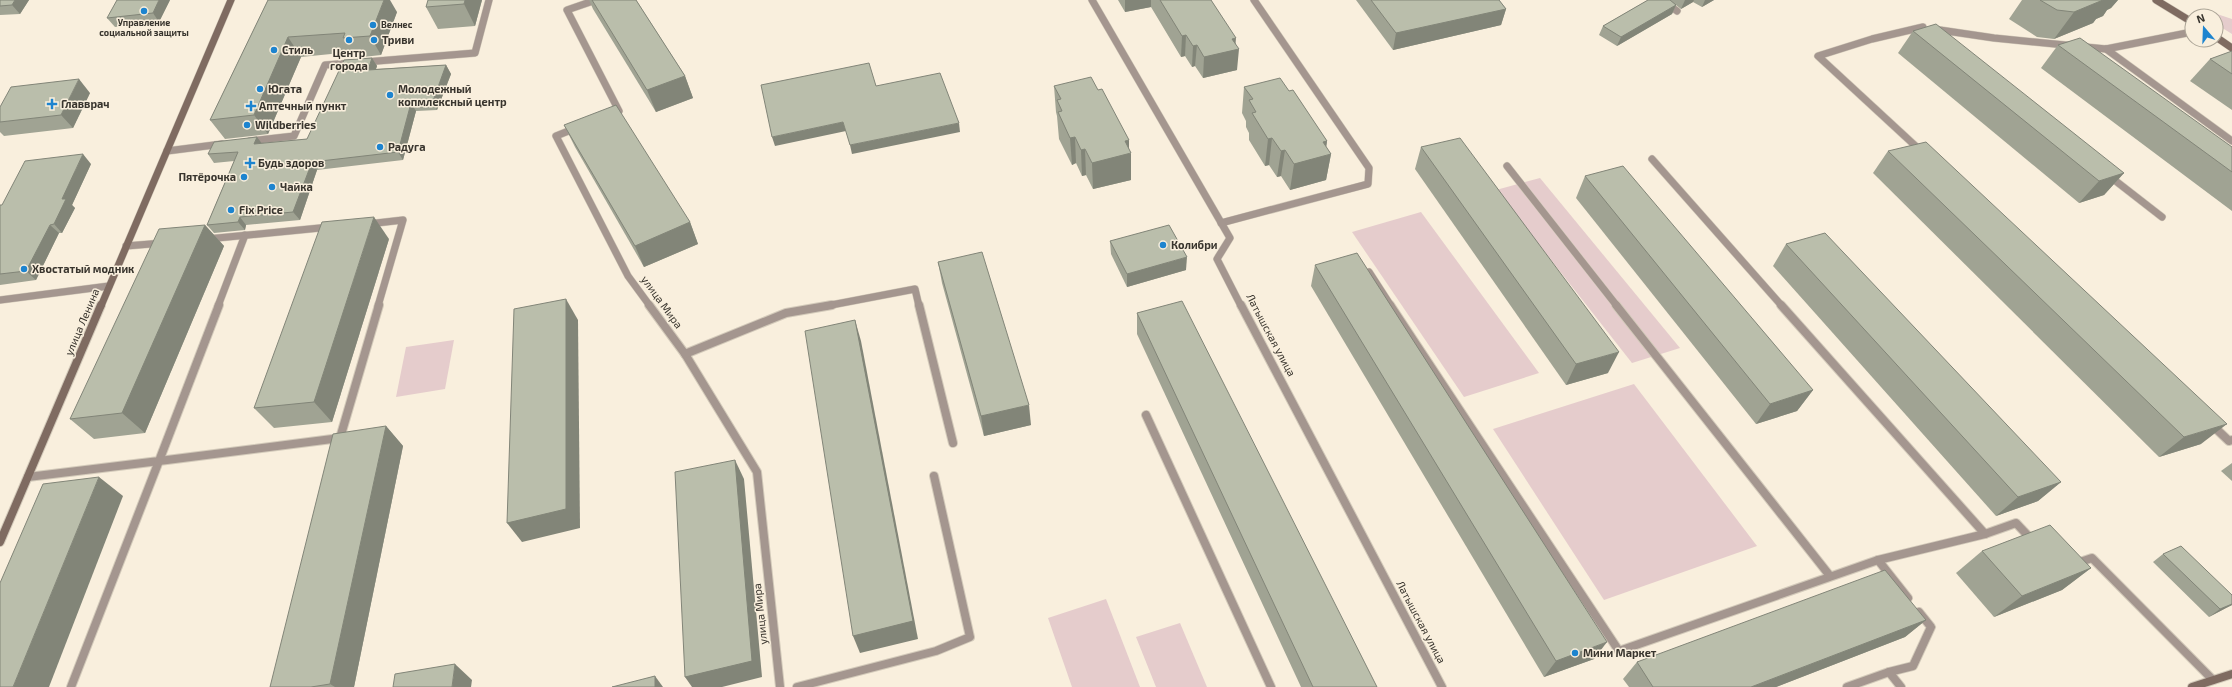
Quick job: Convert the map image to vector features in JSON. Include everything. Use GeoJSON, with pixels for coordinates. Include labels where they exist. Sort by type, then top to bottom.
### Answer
{"type":"FeatureCollection","features":[{"type":"Feature","properties":{"kind":"street","name":"улица Ленина"},"geometry":{"type":"LineString","coordinates":[[0,542],[231,0]]}},
{"type":"Feature","properties":{"kind":"street"},"geometry":{"type":"LineString","coordinates":[[241,142],[294,136],[325,65],[475,53],[489,0]]}},
{"type":"Feature","properties":{"kind":"street"},"geometry":{"type":"LineString","coordinates":[[596,0],[567,10],[619,111],[605,116]]}},
{"type":"Feature","properties":{"kind":"street","name":"Латышская улица"},"geometry":{"type":"LineString","coordinates":[[1092,0],[1230,238],[1217,259],[1442,687]]}},
{"type":"Feature","properties":{"kind":"street"},"geometry":{"type":"LineString","coordinates":[[1221,223],[1368,184],[1369,168],[1254,0]]}},
{"type":"Feature","properties":{"kind":"street"},"geometry":{"type":"LineString","coordinates":[[1662,0],[1677,11]]}},
{"type":"Feature","properties":{"kind":"street"},"geometry":{"type":"LineString","coordinates":[[2156,0],[2184,17]]}},
{"type":"Feature","properties":{"kind":"street"},"geometry":{"type":"LineString","coordinates":[[1923,28],[1935,37]]}},
{"type":"Feature","properties":{"kind":"street"},"geometry":{"type":"LineString","coordinates":[[1930,159],[1818,56],[1872,39],[1923,28],[1994,38],[2106,48],[2184,33]]}},
{"type":"Feature","properties":{"kind":"street"},"geometry":{"type":"LineString","coordinates":[[2106,48],[2232,141]]}},
{"type":"Feature","properties":{"kind":"street","name":"улица Мира"},"geometry":{"type":"LineString","coordinates":[[584,124],[556,136],[628,276],[685,354],[757,472],[780,687]]}},
{"type":"Feature","properties":{"kind":"street"},"geometry":{"type":"LineString","coordinates":[[167,151],[226,144]]}},
{"type":"Feature","properties":{"kind":"street"},"geometry":{"type":"LineString","coordinates":[[1652,158],[1985,534]]}},
{"type":"Feature","properties":{"kind":"street"},"geometry":{"type":"LineString","coordinates":[[1507,166],[1830,576]]}},
{"type":"Feature","properties":{"kind":"street"},"geometry":{"type":"LineString","coordinates":[[2100,169],[2162,217]]}},
{"type":"Feature","properties":{"kind":"street"},"geometry":{"type":"LineString","coordinates":[[28,477],[340,438],[403,220],[355,225]]}},
{"type":"Feature","properties":{"kind":"street"},"geometry":{"type":"LineString","coordinates":[[198,240],[340,226]]}},
{"type":"Feature","properties":{"kind":"street"},"geometry":{"type":"LineString","coordinates":[[71,687],[245,235]]}},
{"type":"Feature","properties":{"kind":"street"},"geometry":{"type":"LineString","coordinates":[[126,246],[175,242]]}},
{"type":"Feature","properties":{"kind":"street"},"geometry":{"type":"LineString","coordinates":[[1369,272],[1619,651],[1878,560],[1985,534],[2016,523],[2037,546]]}},
{"type":"Feature","properties":{"kind":"street"},"geometry":{"type":"LineString","coordinates":[[0,300],[109,286]]}},
{"type":"Feature","properties":{"kind":"street"},"geometry":{"type":"LineString","coordinates":[[685,354],[786,313],[915,289],[953,443]]}},
{"type":"Feature","properties":{"kind":"street"},"geometry":{"type":"LineString","coordinates":[[1146,416],[1271,687]]}},
{"type":"Feature","properties":{"kind":"street"},"geometry":{"type":"LineString","coordinates":[[2206,419],[2229,441],[2232,440]]}},
{"type":"Feature","properties":{"kind":"street"},"geometry":{"type":"LineString","coordinates":[[797,687],[936,651],[970,637],[934,476]]}},
{"type":"Feature","properties":{"kind":"street"},"geometry":{"type":"LineString","coordinates":[[2066,566],[2092,558],[2182,647],[2213,680]]}},
{"type":"Feature","properties":{"kind":"street"},"geometry":{"type":"LineString","coordinates":[[1847,687],[1889,672],[1913,666],[1931,627],[1878,560]]}},
{"type":"Feature","properties":{"kind":"street"},"geometry":{"type":"LineString","coordinates":[[1889,672],[1901,687]]}},
{"type":"Feature","properties":{"kind":"street"},"geometry":{"type":"LineString","coordinates":[[2192,687],[2232,674]]}},
{"type":"Feature","properties":{"kind":"shaded area"},"geometry":{"type":"Polygon","coordinates":[[[2224,16],[2232,19],[2232,34],[2224,29],[2224,16]]]}},
{"type":"Feature","properties":{"kind":"shaded area"},"geometry":{"type":"Polygon","coordinates":[[[1540,178],[1680,348],[1632,363],[1496,190],[1540,178]]]}},
{"type":"Feature","properties":{"kind":"shaded area"},"geometry":{"type":"Polygon","coordinates":[[[1421,212],[1539,373],[1464,397],[1352,232],[1421,212]]]}},
{"type":"Feature","properties":{"kind":"shaded area"},"geometry":{"type":"Polygon","coordinates":[[[454,340],[445,389],[396,397],[406,347],[454,340]]]}},
{"type":"Feature","properties":{"kind":"shaded area"},"geometry":{"type":"Polygon","coordinates":[[[1634,384],[1757,546],[1604,600],[1493,429],[1634,384]]]}},
{"type":"Feature","properties":{"kind":"shaded area"},"geometry":{"type":"Polygon","coordinates":[[[1106,599],[1140,687],[1072,687],[1048,618],[1106,599]]]}},
{"type":"Feature","properties":{"kind":"shaded area"},"geometry":{"type":"Polygon","coordinates":[[[1180,623],[1207,687],[1156,687],[1136,637],[1180,623]]]}},
{"type":"Feature","properties":{"kind":"building"},"geometry":{"type":"Polygon","coordinates":[[[0,0],[15,0],[12,5],[0,6],[0,0]]]}},
{"type":"Feature","properties":{"kind":"building"},"geometry":{"type":"Polygon","coordinates":[[[117,0],[159,0],[153,13],[107,18],[117,0]]]}},
{"type":"Feature","properties":{"kind":"building"},"geometry":{"type":"Polygon","coordinates":[[[268,0],[384,0],[370,36],[343,38],[345,33],[288,37],[254,115],[210,120],[268,0]]]}},
{"type":"Feature","properties":{"kind":"building"},"geometry":{"type":"Polygon","coordinates":[[[428,0],[465,0],[464,4],[426,7],[428,0]]]}},
{"type":"Feature","properties":{"kind":"building"},"geometry":{"type":"Polygon","coordinates":[[[592,0],[636,0],[685,76],[647,90],[592,0]]]}},
{"type":"Feature","properties":{"kind":"building"},"geometry":{"type":"Polygon","coordinates":[[[1160,0],[1211,0],[1236,38],[1232,39],[1239,49],[1204,57],[1197,45],[1193,46],[1186,35],[1182,36],[1160,0]]]}},
{"type":"Feature","properties":{"kind":"building"},"geometry":{"type":"Polygon","coordinates":[[[1371,0],[1499,0],[1506,9],[1396,33],[1371,0]]]}},
{"type":"Feature","properties":{"kind":"building"},"geometry":{"type":"Polygon","coordinates":[[[1648,0],[1670,0],[1676,5],[1621,37],[1603,26],[1648,0]]]}},
{"type":"Feature","properties":{"kind":"building"},"geometry":{"type":"Polygon","coordinates":[[[2040,0],[2103,0],[2074,12],[2057,10],[2040,0]]]}},
{"type":"Feature","properties":{"kind":"building"},"geometry":{"type":"Polygon","coordinates":[[[1936,24],[2124,173],[2099,181],[1913,31],[1936,24]]]}},
{"type":"Feature","properties":{"kind":"building"},"geometry":{"type":"Polygon","coordinates":[[[2080,38],[2232,147],[2232,172],[2058,45],[2080,38]]]}},
{"type":"Feature","properties":{"kind":"building"},"geometry":{"type":"Polygon","coordinates":[[[2232,51],[2232,74],[2210,59],[2232,51]]]}},
{"type":"Feature","properties":{"kind":"building"},"geometry":{"type":"Polygon","coordinates":[[[372,58],[368,70],[446,65],[433,101],[411,103],[398,152],[312,162],[293,212],[240,217],[238,222],[207,225],[238,152],[208,154],[214,142],[257,137],[254,144],[307,139],[344,60],[372,58]]]}},
{"type":"Feature","properties":{"kind":"building"},"geometry":{"type":"Polygon","coordinates":[[[869,63],[876,86],[940,73],[959,123],[850,145],[843,122],[772,137],[761,85],[869,63]]]}},
{"type":"Feature","properties":{"kind":"building"},"geometry":{"type":"Polygon","coordinates":[[[1091,77],[1098,90],[1102,89],[1129,140],[1125,141],[1131,153],[1092,163],[1085,149],[1081,150],[1075,137],[1070,138],[1058,112],[1062,111],[1057,100],[1061,99],[1054,86],[1091,77]]]}},
{"type":"Feature","properties":{"kind":"building"},"geometry":{"type":"Polygon","coordinates":[[[1280,78],[1289,91],[1293,90],[1327,141],[1323,142],[1331,154],[1294,164],[1285,150],[1281,151],[1272,138],[1268,139],[1252,113],[1256,112],[1249,100],[1253,99],[1244,87],[1280,78]]]}},
{"type":"Feature","properties":{"kind":"building"},"geometry":{"type":"Polygon","coordinates":[[[79,79],[61,115],[0,122],[0,107],[11,87],[79,79]]]}},
{"type":"Feature","properties":{"kind":"building"},"geometry":{"type":"Polygon","coordinates":[[[616,105],[690,222],[635,246],[564,125],[616,105]]]}},
{"type":"Feature","properties":{"kind":"building"},"geometry":{"type":"Polygon","coordinates":[[[1460,138],[1619,352],[1576,364],[1421,147],[1460,138]]]}},
{"type":"Feature","properties":{"kind":"building"},"geometry":{"type":"Polygon","coordinates":[[[1926,142],[2227,424],[2184,437],[1888,151],[1926,142]]]}},
{"type":"Feature","properties":{"kind":"building"},"geometry":{"type":"Polygon","coordinates":[[[83,154],[62,199],[66,199],[54,224],[50,225],[26,271],[0,274],[0,205],[2,205],[25,161],[83,154]]]}},
{"type":"Feature","properties":{"kind":"building"},"geometry":{"type":"Polygon","coordinates":[[[1623,166],[1813,390],[1770,404],[1585,176],[1623,166]]]}},
{"type":"Feature","properties":{"kind":"building"},"geometry":{"type":"Polygon","coordinates":[[[374,217],[314,402],[254,408],[322,222],[374,217]]]}},
{"type":"Feature","properties":{"kind":"building"},"geometry":{"type":"Polygon","coordinates":[[[205,225],[122,413],[70,419],[159,229],[205,225]]]}},
{"type":"Feature","properties":{"kind":"building"},"geometry":{"type":"Polygon","coordinates":[[[1169,225],[1187,257],[1127,274],[1110,241],[1169,225]]]}},
{"type":"Feature","properties":{"kind":"building"},"geometry":{"type":"Polygon","coordinates":[[[1825,233],[2061,482],[2018,497],[1786,244],[1825,233]]]}},
{"type":"Feature","properties":{"kind":"building"},"geometry":{"type":"Polygon","coordinates":[[[982,252],[1029,405],[981,416],[938,262],[982,252]]]}},
{"type":"Feature","properties":{"kind":"building"},"geometry":{"type":"Polygon","coordinates":[[[1357,253],[1607,642],[1556,661],[1315,265],[1357,253]]]}},
{"type":"Feature","properties":{"kind":"building"},"geometry":{"type":"Polygon","coordinates":[[[566,299],[566,509],[507,523],[514,309],[566,299]]]}},
{"type":"Feature","properties":{"kind":"building"},"geometry":{"type":"Polygon","coordinates":[[[1182,301],[1377,687],[1313,687],[1137,313],[1182,301]]]}},
{"type":"Feature","properties":{"kind":"building"},"geometry":{"type":"Polygon","coordinates":[[[855,320],[913,621],[853,636],[805,331],[855,320]]]}},
{"type":"Feature","properties":{"kind":"building"},"geometry":{"type":"Polygon","coordinates":[[[386,426],[330,684],[311,687],[270,687],[333,434],[386,426]]]}},
{"type":"Feature","properties":{"kind":"building"},"geometry":{"type":"Polygon","coordinates":[[[735,460],[752,661],[685,677],[675,472],[735,460]]]}},
{"type":"Feature","properties":{"kind":"building"},"geometry":{"type":"Polygon","coordinates":[[[99,477],[13,687],[0,687],[0,583],[43,484],[99,477]]]}},
{"type":"Feature","properties":{"kind":"building"},"geometry":{"type":"Polygon","coordinates":[[[2050,525],[2091,568],[2022,596],[1982,551],[2050,525]]]}},
{"type":"Feature","properties":{"kind":"building"},"geometry":{"type":"Polygon","coordinates":[[[2181,546],[2232,595],[2232,604],[2220,609],[2163,554],[2181,546]]]}},
{"type":"Feature","properties":{"kind":"building"},"geometry":{"type":"Polygon","coordinates":[[[1885,570],[1926,620],[1751,687],[1653,687],[1637,662],[1885,570]]]}},
{"type":"Feature","properties":{"kind":"building"},"geometry":{"type":"Polygon","coordinates":[[[455,664],[452,687],[393,687],[395,674],[455,664]]]}},
{"type":"Feature","properties":{"kind":"building"},"geometry":{"type":"Polygon","coordinates":[[[655,676],[655,687],[612,687],[655,676]]]}},
{"type":"Feature","properties":{"kind":"place","name":"Управление социальной защиты"},"geometry":{"type":"Point","coordinates":[144,11]}},
{"type":"Feature","properties":{"kind":"place","name":"Велнес"},"geometry":{"type":"Point","coordinates":[373,25]}},
{"type":"Feature","properties":{"kind":"place","name":"Центр города"},"geometry":{"type":"Point","coordinates":[349,40]}},
{"type":"Feature","properties":{"kind":"place","name":"Триви"},"geometry":{"type":"Point","coordinates":[374,40]}},
{"type":"Feature","properties":{"kind":"place","name":"Стиль"},"geometry":{"type":"Point","coordinates":[274,50]}},
{"type":"Feature","properties":{"kind":"place","name":"Югата"},"geometry":{"type":"Point","coordinates":[260,89]}},
{"type":"Feature","properties":{"kind":"place","name":"Молодежный копмлексный центр"},"geometry":{"type":"Point","coordinates":[390,95]}},
{"type":"Feature","properties":{"kind":"place","name":"Главврач"},"geometry":{"type":"Point","coordinates":[52,104]}},
{"type":"Feature","properties":{"kind":"place","name":"Аптечный пункт"},"geometry":{"type":"Point","coordinates":[251,106]}},
{"type":"Feature","properties":{"kind":"place","name":"Wildberries"},"geometry":{"type":"Point","coordinates":[247,125]}},
{"type":"Feature","properties":{"kind":"place","name":"Радуга"},"geometry":{"type":"Point","coordinates":[380,147]}},
{"type":"Feature","properties":{"kind":"place","name":"Будь здоров"},"geometry":{"type":"Point","coordinates":[250,163]}},
{"type":"Feature","properties":{"kind":"place","name":"Пятёрочка"},"geometry":{"type":"Point","coordinates":[244,177]}},
{"type":"Feature","properties":{"kind":"place","name":"Чайка"},"geometry":{"type":"Point","coordinates":[272,187]}},
{"type":"Feature","properties":{"kind":"place","name":"Fix Price"},"geometry":{"type":"Point","coordinates":[231,210]}},
{"type":"Feature","properties":{"kind":"place","name":"Колибри"},"geometry":{"type":"Point","coordinates":[1163,245]}},
{"type":"Feature","properties":{"kind":"place","name":"Хвостатый модник"},"geometry":{"type":"Point","coordinates":[24,269]}},
{"type":"Feature","properties":{"kind":"place","name":"Мини Маркет"},"geometry":{"type":"Point","coordinates":[1575,653]}}]}
